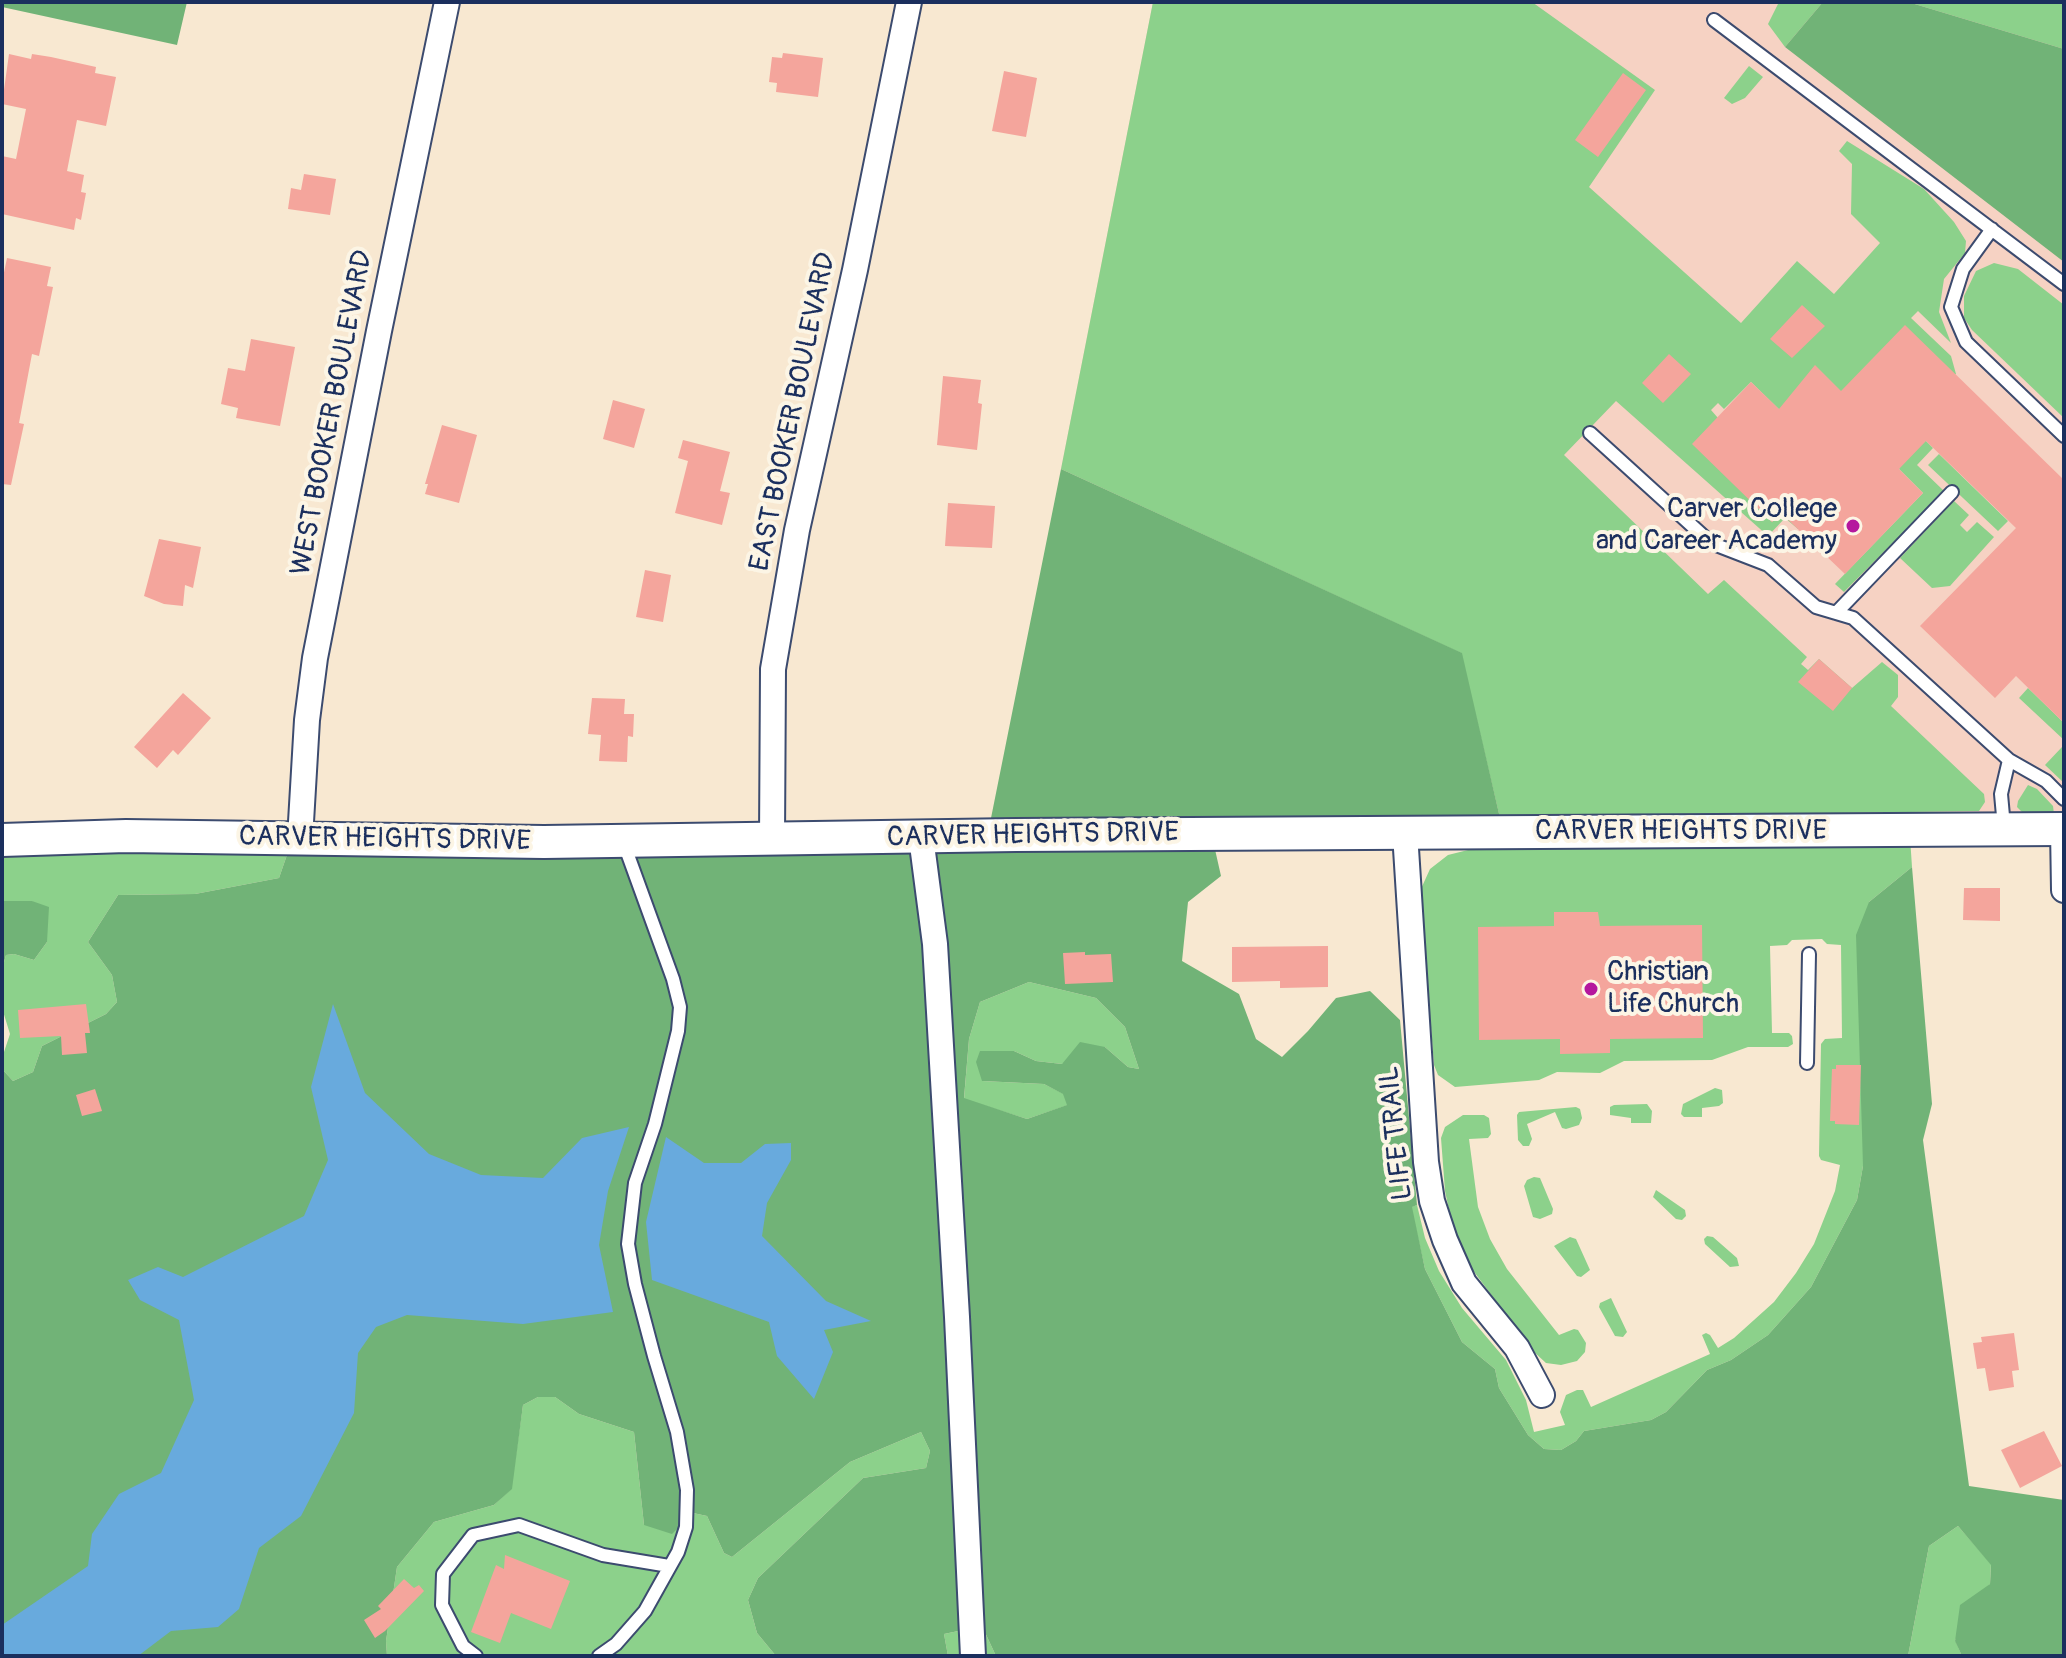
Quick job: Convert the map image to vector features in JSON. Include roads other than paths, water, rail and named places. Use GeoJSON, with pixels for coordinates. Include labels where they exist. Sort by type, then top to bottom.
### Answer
{"type":"FeatureCollection","features":[{"type":"Feature","properties":{"kind":"street","name":"WEST BOOKER BOULEVARD"},"geometry":{"type":"LineString","coordinates":[[300,839],[307,720],[315,658],[447,2]]}},
{"type":"Feature","properties":{"kind":"street","name":"EAST BOOKER BOULEVARD"},"geometry":{"type":"LineString","coordinates":[[772,839],[773,669],[797,530],[855,270],[909,2]]}},
{"type":"Feature","properties":{"kind":"street","name":"CARVER HEIGHTS DRIVE"},"geometry":{"type":"LineString","coordinates":[[2,840],[126,836],[623,841],[2064,829]]}},
{"type":"Feature","properties":{"kind":"street"},"geometry":{"type":"LineString","coordinates":[[2064,829],[2064,890]]}},
{"type":"Feature","properties":{"kind":"street","name":"LIFE TRAIL"},"geometry":{"type":"LineString","coordinates":[[1405,833],[1426,1162],[1432,1201],[1464,1283],[1517,1348],[1542,1395]]}},
{"type":"Feature","properties":{"kind":"street"},"geometry":{"type":"LineString","coordinates":[[921,837],[935,944],[973,1656]]}},
{"type":"Feature","properties":{"kind":"lane"},"geometry":{"type":"LineString","coordinates":[[1714,20],[2064,284]]}},
{"type":"Feature","properties":{"kind":"lane"},"geometry":{"type":"LineString","coordinates":[[1992,229],[1963,269],[1951,307],[1966,342],[2064,436]]}},
{"type":"Feature","properties":{"kind":"lane"},"geometry":{"type":"LineString","coordinates":[[1590,433],[1711,543],[1768,565],[1816,607],[1853,618],[2009,760],[2046,781],[2064,799]]}},
{"type":"Feature","properties":{"kind":"lane"},"geometry":{"type":"LineString","coordinates":[[1836,613],[1952,492]]}},
{"type":"Feature","properties":{"kind":"lane"},"geometry":{"type":"LineString","coordinates":[[2005,830],[2001,794],[2009,760]]}},
{"type":"Feature","properties":{"kind":"lane"},"geometry":{"type":"LineString","coordinates":[[599,1656],[616,1644],[645,1611],[678,1552],[686,1527],[687,1490],[677,1432],[650,1342],[628,1244],[635,1183],[659,1110],[678,1031],[680,1007],[673,979],[623,841]]}},
{"type":"Feature","properties":{"kind":"lane"},"geometry":{"type":"LineString","coordinates":[[1807,1063],[1809,954]]}},
{"type":"Feature","properties":{"kind":"lane"},"geometry":{"type":"LineString","coordinates":[[476,1656],[463,1646],[442,1605],[443,1574],[473,1535],[519,1525],[603,1555],[669,1566]]}},
{"type":"Feature","properties":{"kind":"water"},"geometry":{"type":"Polygon","coordinates":[[[333,1004],[365,1093],[429,1154],[481,1175],[543,1178],[582,1138],[629,1127],[608,1191],[599,1245],[613,1312],[523,1324],[407,1315],[376,1327],[358,1353],[354,1413],[301,1516],[259,1548],[239,1609],[218,1627],[171,1631],[138,1656],[2,1656],[2,1625],[88,1566],[92,1534],[119,1494],[161,1473],[194,1400],[179,1320],[140,1300],[128,1280],[158,1267],[183,1277],[304,1216],[328,1160],[311,1087],[333,1004]]]}},
{"type":"Feature","properties":{"kind":"water"},"geometry":{"type":"Polygon","coordinates":[[[666,1137],[704,1163],[741,1163],[765,1144],[791,1143],[791,1160],[767,1203],[762,1236],[826,1301],[871,1321],[824,1330],[833,1352],[814,1399],[777,1356],[769,1322],[652,1280],[646,1222],[666,1137]]]}},
{"type":"Feature","properties":{"kind":"place","name":"Carver College and Career Academy"},"geometry":{"type":"Point","coordinates":[1853,526]}},
{"type":"Feature","properties":{"kind":"place","name":"Christian Life Church"},"geometry":{"type":"Point","coordinates":[1591,989]}}]}
